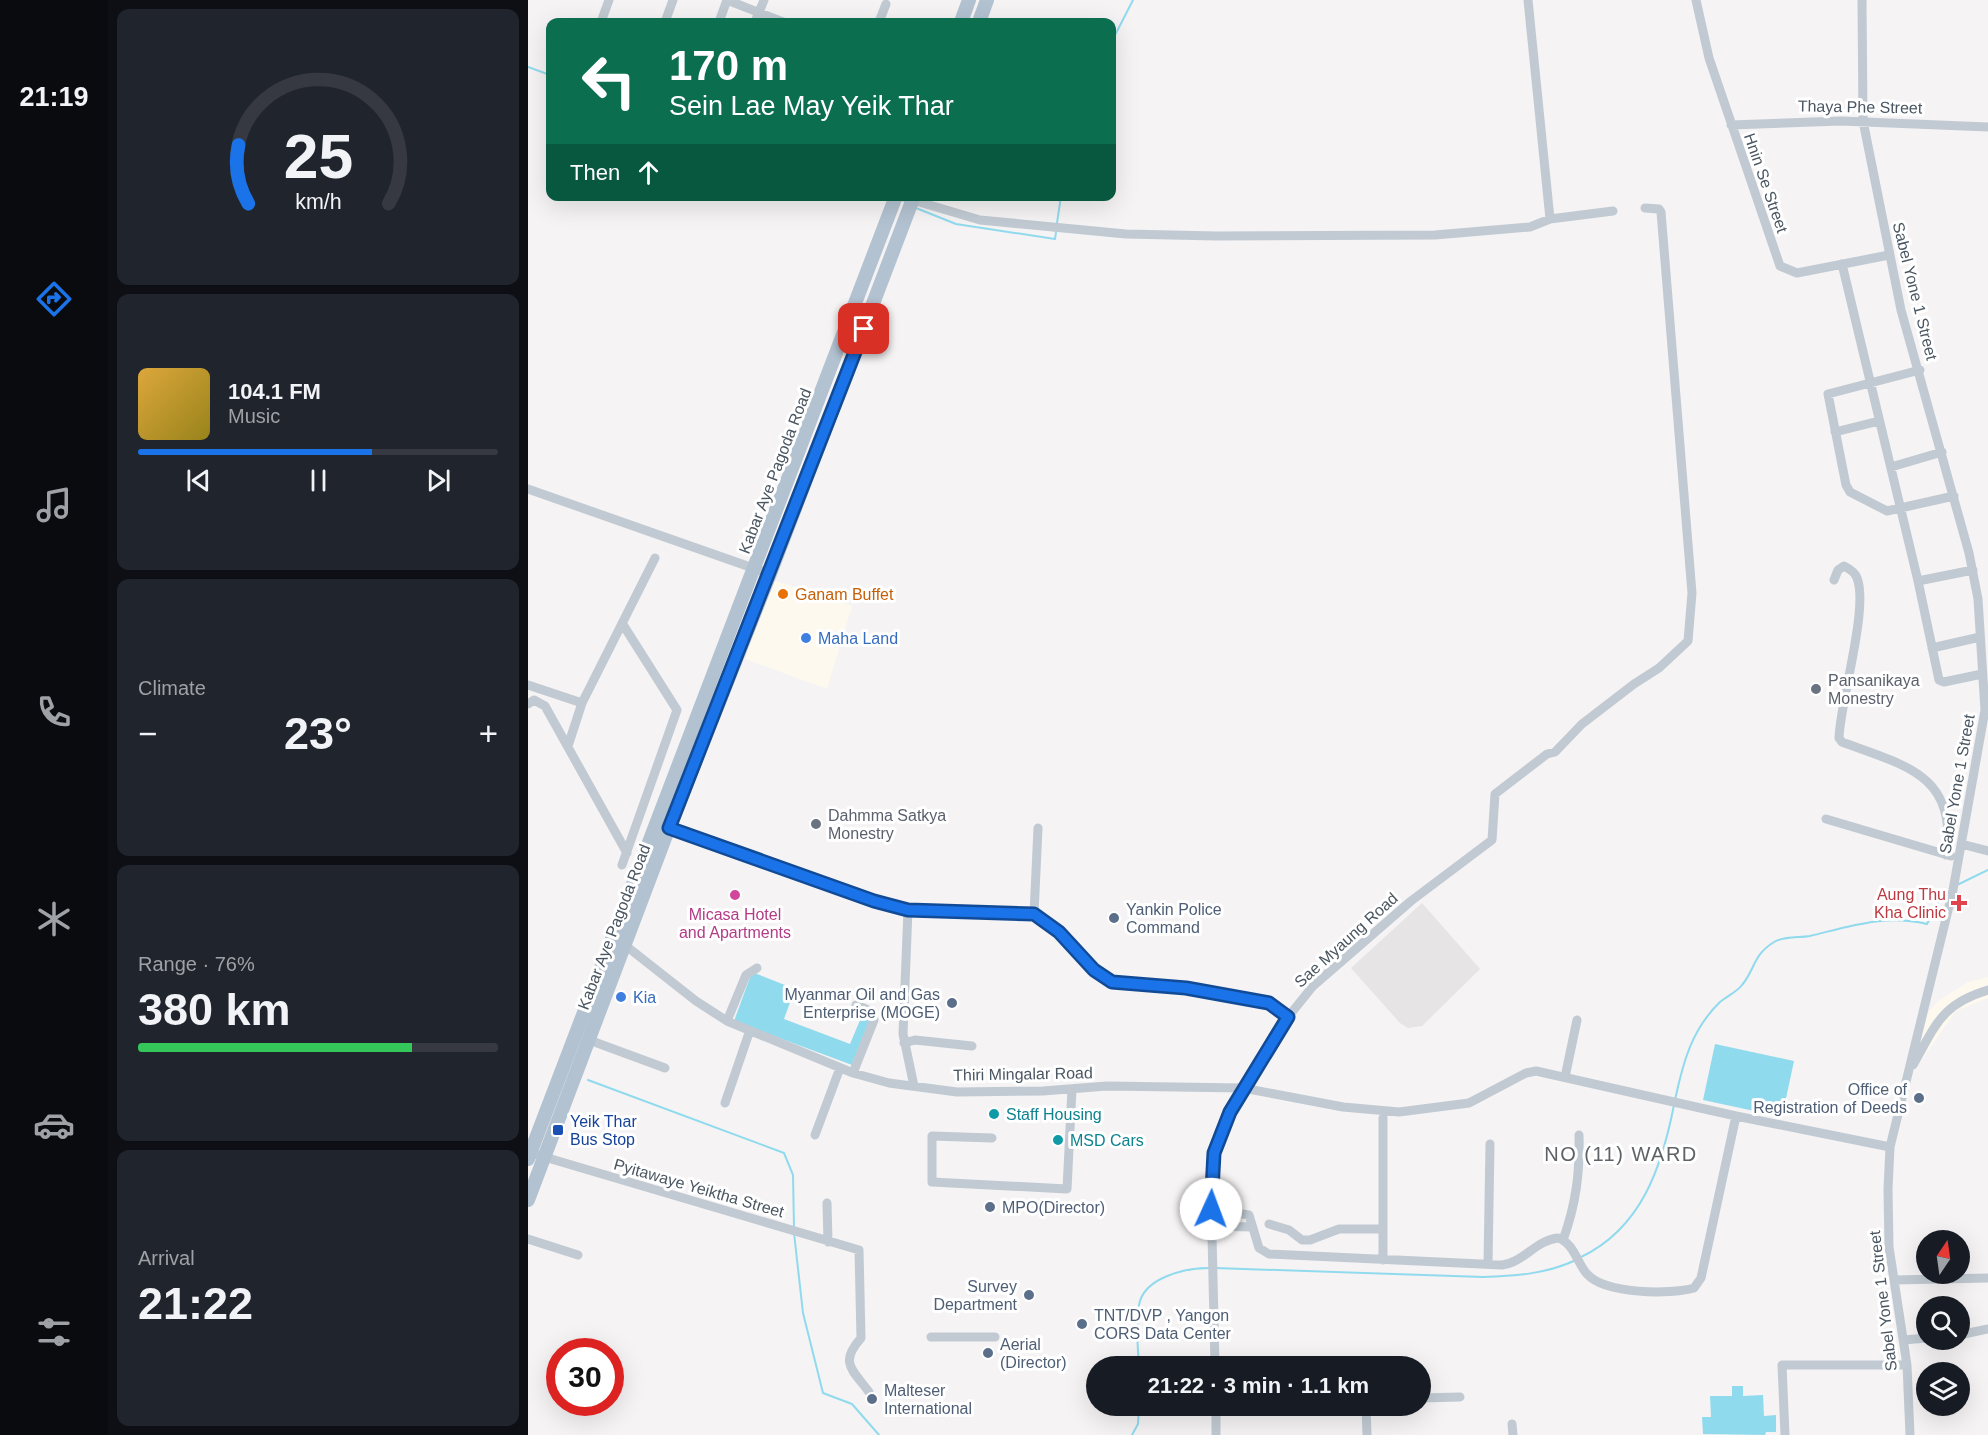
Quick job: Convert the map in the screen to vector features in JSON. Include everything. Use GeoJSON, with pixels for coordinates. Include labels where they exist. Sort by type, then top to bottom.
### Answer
{"type":"FeatureCollection","features":[{"type":"Feature","properties":{"kind":"main road"},"geometry":{"type":"LineString","coordinates":[[962,18],[969,0]]}},
{"type":"Feature","properties":{"kind":"main road"},"geometry":{"type":"LineString","coordinates":[[980,18],[987,0]]}},
{"type":"Feature","properties":{"kind":"main road","name":"Kabar Aye Pagoda Road"},"geometry":{"type":"LineString","coordinates":[[528,1200],[534,1160],[613,936],[895,201]]}},
{"type":"Feature","properties":{"kind":"main road","name":"Kabar Aye Pagoda Road"},"geometry":{"type":"LineString","coordinates":[[534,1160],[589,1040],[913,201]]}},
{"type":"Feature","properties":{"kind":"main road"},"geometry":{"type":"LineString","coordinates":[[881,237],[897,243]]}},
{"type":"Feature","properties":{"kind":"street"},"geometry":{"type":"LineString","coordinates":[[602,18],[609,0]]}},
{"type":"Feature","properties":{"kind":"street"},"geometry":{"type":"LineString","coordinates":[[666,18],[673,0]]}},
{"type":"Feature","properties":{"kind":"street"},"geometry":{"type":"LineString","coordinates":[[720,18],[727,0],[757,18],[764,0]]}},
{"type":"Feature","properties":{"kind":"street"},"geometry":{"type":"LineString","coordinates":[[1528,0],[1550,219]]}},
{"type":"Feature","properties":{"kind":"street","name":"Hnin Se Street"},"geometry":{"type":"LineString","coordinates":[[1696,0],[1709,58],[1780,266],[1797,273],[1889,255]]}},
{"type":"Feature","properties":{"kind":"street","name":"Sabel Yone 1 Street"},"geometry":{"type":"LineString","coordinates":[[1862,0],[1863,121],[1901,310],[1920,370],[1973,570],[1978,599],[1982,674],[1986,700],[1959,859],[1890,1147],[1888,1201],[1894,1281],[1907,1365],[1910,1435]]}},
{"type":"Feature","properties":{"kind":"street"},"geometry":{"type":"LineString","coordinates":[[880,18],[886,3]]}},
{"type":"Feature","properties":{"kind":"street","name":"Thaya Phe Street"},"geometry":{"type":"LineString","coordinates":[[1731,125],[1790,121],[1863,121],[1988,127]]}},
{"type":"Feature","properties":{"kind":"street"},"geometry":{"type":"LineString","coordinates":[[920,201],[980,220],[1126,234],[1216,237],[1435,235],[1530,227],[1550,219],[1613,211]]}},
{"type":"Feature","properties":{"kind":"street","name":"Sae Myaung Road"},"geometry":{"type":"LineString","coordinates":[[1215,1356],[1211,1209],[1214,1153],[1230,1112],[1268,1054],[1288,1017],[1314,986],[1353,951],[1411,901],[1492,840],[1495,794],[1547,754],[1555,752],[1582,724],[1659,668],[1688,641],[1692,593],[1661,212],[1659,209],[1645,208]]}},
{"type":"Feature","properties":{"kind":"street"},"geometry":{"type":"LineString","coordinates":[[1842,264],[1941,682],[1982,674]]}},
{"type":"Feature","properties":{"kind":"street"},"geometry":{"type":"LineString","coordinates":[[1920,370],[1870,381],[1828,394],[1846,485],[1850,492],[1883,510],[1901,510],[1954,496]]}},
{"type":"Feature","properties":{"kind":"street"},"geometry":{"type":"LineString","coordinates":[[1835,432],[1879,421]]}},
{"type":"Feature","properties":{"kind":"street"},"geometry":{"type":"LineString","coordinates":[[1891,467],[1942,452]]}},
{"type":"Feature","properties":{"kind":"street"},"geometry":{"type":"LineString","coordinates":[[528,489],[770,574]]}},
{"type":"Feature","properties":{"kind":"street"},"geometry":{"type":"LineString","coordinates":[[568,746],[582,703],[655,558]]}},
{"type":"Feature","properties":{"kind":"street"},"geometry":{"type":"LineString","coordinates":[[1833,580],[1838,570],[1844,566],[1856,576],[1859,586],[1857,619],[1839,738],[1842,742],[1894,761],[1932,784],[1942,802],[1948,841],[1946,855]]}},
{"type":"Feature","properties":{"kind":"street"},"geometry":{"type":"LineString","coordinates":[[1918,581],[1973,570]]}},
{"type":"Feature","properties":{"kind":"street"},"geometry":{"type":"LineString","coordinates":[[622,623],[677,710],[622,865]]}},
{"type":"Feature","properties":{"kind":"street"},"geometry":{"type":"LineString","coordinates":[[1932,648],[1980,637]]}},
{"type":"Feature","properties":{"kind":"street"},"geometry":{"type":"LineString","coordinates":[[528,685],[582,703]]}},
{"type":"Feature","properties":{"kind":"street"},"geometry":{"type":"LineString","coordinates":[[528,704],[534,700],[542,702],[627,853]]}},
{"type":"Feature","properties":{"kind":"street"},"geometry":{"type":"LineString","coordinates":[[1826,819],[1959,859]]}},
{"type":"Feature","properties":{"kind":"street"},"geometry":{"type":"LineString","coordinates":[[655,823],[874,901],[908,910],[1034,914],[1059,932],[1094,970],[1112,982],[1186,988],[1269,1003],[1288,1017]]}},
{"type":"Feature","properties":{"kind":"street"},"geometry":{"type":"LineString","coordinates":[[1034,914],[1038,828]]}},
{"type":"Feature","properties":{"kind":"street"},"geometry":{"type":"LineString","coordinates":[[1961,844],[1988,851]]}},
{"type":"Feature","properties":{"kind":"street"},"geometry":{"type":"LineString","coordinates":[[908,910],[904,1043],[914,1086]]}},
{"type":"Feature","properties":{"kind":"street","name":"Thiri Mingalar Road"},"geometry":{"type":"LineString","coordinates":[[613,936],[696,1001],[749,1033],[853,1073],[889,1083],[957,1092],[1244,1088],[1293,1100],[1399,1112],[1469,1103],[1526,1073],[1536,1071],[1736,1116],[1890,1147]]}},
{"type":"Feature","properties":{"kind":"street"},"geometry":{"type":"LineString","coordinates":[[727,1021],[746,975],[757,968]]}},
{"type":"Feature","properties":{"kind":"street"},"geometry":{"type":"LineString","coordinates":[[1908,1074],[1949,1006],[1988,990]]}},
{"type":"Feature","properties":{"kind":"street"},"geometry":{"type":"LineString","coordinates":[[853,1073],[874,1020],[873,1012],[856,1005]]}},
{"type":"Feature","properties":{"kind":"street"},"geometry":{"type":"LineString","coordinates":[[1565,1077],[1577,1020]]}},
{"type":"Feature","properties":{"kind":"street"},"geometry":{"type":"LineString","coordinates":[[725,1103],[749,1033]]}},
{"type":"Feature","properties":{"kind":"street"},"geometry":{"type":"LineString","coordinates":[[589,1040],[665,1068]]}},
{"type":"Feature","properties":{"kind":"street"},"geometry":{"type":"LineString","coordinates":[[904,1043],[915,1040],[972,1046]]}},
{"type":"Feature","properties":{"kind":"street"},"geometry":{"type":"LineString","coordinates":[[816,1135],[840,1068]]}},
{"type":"Feature","properties":{"kind":"street"},"geometry":{"type":"LineString","coordinates":[[992,1138],[932,1136],[932,1182],[1067,1189],[1072,1089]]}},
{"type":"Feature","properties":{"kind":"street"},"geometry":{"type":"LineString","coordinates":[[1563,1240],[1587,1275],[1600,1283],[1660,1292],[1680,1292],[1694,1288],[1701,1278],[1736,1116]]}},
{"type":"Feature","properties":{"kind":"street"},"geometry":{"type":"LineString","coordinates":[[1383,1118],[1383,1260]]}},
{"type":"Feature","properties":{"kind":"street"},"geometry":{"type":"LineString","coordinates":[[1563,1240],[1576,1198],[1580,1168],[1579,1135]]}},
{"type":"Feature","properties":{"kind":"street"},"geometry":{"type":"LineString","coordinates":[[1488,1264],[1490,1144]]}},
{"type":"Feature","properties":{"kind":"street","name":"Pyitawaye Yeiktha Street"},"geometry":{"type":"LineString","coordinates":[[534,1160],[859,1250],[861,1338],[850,1351],[848,1359],[850,1369],[869,1392]]}},
{"type":"Feature","properties":{"kind":"street"},"geometry":{"type":"LineString","coordinates":[[827,1203],[828,1242]]}},
{"type":"Feature","properties":{"kind":"street"},"geometry":{"type":"LineString","coordinates":[[1211,1209],[1249,1215],[1253,1221],[1252,1227],[1259,1248],[1269,1254],[1509,1264],[1538,1245],[1552,1239],[1563,1240]]}},
{"type":"Feature","properties":{"kind":"street"},"geometry":{"type":"LineString","coordinates":[[1269,1224],[1289,1230],[1302,1240],[1310,1240],[1340,1229],[1383,1230]]}},
{"type":"Feature","properties":{"kind":"street"},"geometry":{"type":"LineString","coordinates":[[1212,1226],[1252,1227]]}},
{"type":"Feature","properties":{"kind":"street"},"geometry":{"type":"LineString","coordinates":[[528,1239],[578,1255]]}},
{"type":"Feature","properties":{"kind":"street"},"geometry":{"type":"LineString","coordinates":[[1894,1281],[1988,1278]]}},
{"type":"Feature","properties":{"kind":"street"},"geometry":{"type":"LineString","coordinates":[[1970,1333],[1988,1329]]}},
{"type":"Feature","properties":{"kind":"street"},"geometry":{"type":"LineString","coordinates":[[931,1337],[995,1337]]}},
{"type":"Feature","properties":{"kind":"street"},"geometry":{"type":"LineString","coordinates":[[1904,1340],[1916,1339]]}},
{"type":"Feature","properties":{"kind":"street"},"geometry":{"type":"LineString","coordinates":[[1785,1435],[1782,1365],[1907,1365]]}},
{"type":"Feature","properties":{"kind":"street"},"geometry":{"type":"LineString","coordinates":[[1431,1398],[1460,1397]]}},
{"type":"Feature","properties":{"kind":"street"},"geometry":{"type":"LineString","coordinates":[[1216,1416],[1216,1435]]}},
{"type":"Feature","properties":{"kind":"street"},"geometry":{"type":"LineString","coordinates":[[1366,1416],[1367,1435]]}},
{"type":"Feature","properties":{"kind":"street"},"geometry":{"type":"LineString","coordinates":[[1512,1424],[1513,1435]]}},
{"type":"Feature","properties":{"kind":"shaded area"},"geometry":{"type":"Polygon","coordinates":[[[773,580],[852,606],[827,689],[745,659],[773,580]]]}},
{"type":"Feature","properties":{"kind":"shaded area"},"geometry":{"type":"Polygon","coordinates":[[[1422,903],[1480,969],[1422,1026],[1408,1028],[1400,1023],[1351,968],[1422,903]]]}},
{"type":"Feature","properties":{"kind":"shaded area"},"geometry":{"type":"Polygon","coordinates":[[[1988,977],[1988,998],[1956,1011],[1913,1072],[1928,1013],[1938,1001],[1968,982],[1988,977]]]}},
{"type":"Feature","properties":{"kind":"water"},"geometry":{"type":"Polygon","coordinates":[[[752,972],[795,989],[784,1019],[850,1044],[863,1013],[871,1016],[852,1065],[734,1021],[752,972]]]}},
{"type":"Feature","properties":{"kind":"water"},"geometry":{"type":"Polygon","coordinates":[[[1715,1044],[1794,1061],[1782,1117],[1703,1100],[1715,1044]]]}},
{"type":"Feature","properties":{"kind":"water"},"geometry":{"type":"Polygon","coordinates":[[[1732,1386],[1743,1386],[1743,1396],[1763,1395],[1764,1416],[1776,1415],[1776,1432],[1766,1432],[1765,1435],[1703,1434],[1702,1417],[1711,1417],[1710,1396],[1732,1396],[1732,1386]]]}},
{"type":"Feature","properties":{"kind":"waterway"},"geometry":{"type":"LineString","coordinates":[[1116,33],[1133,0]]}},
{"type":"Feature","properties":{"kind":"waterway"},"geometry":{"type":"LineString","coordinates":[[528,67],[546,74]]}},
{"type":"Feature","properties":{"kind":"waterway"},"geometry":{"type":"LineString","coordinates":[[1057,223],[1060,201]]}},
{"type":"Feature","properties":{"kind":"waterway"},"geometry":{"type":"LineString","coordinates":[[916,208],[956,224],[1055,239],[1056,232]]}},
{"type":"Feature","properties":{"kind":"waterway"},"geometry":{"type":"LineString","coordinates":[[1957,885],[1988,870]]}},
{"type":"Feature","properties":{"kind":"waterway"},"geometry":{"type":"LineString","coordinates":[[1675,1100],[1685,1059],[1702,1023],[1720,1002],[1740,987],[1758,957],[1767,947],[1782,939],[1810,936],[1868,922],[1897,920],[1927,924],[1940,899],[1950,891]]}},
{"type":"Feature","properties":{"kind":"waterway"},"geometry":{"type":"LineString","coordinates":[[588,1080],[784,1153],[793,1175],[794,1227]]}},
{"type":"Feature","properties":{"kind":"waterway"},"geometry":{"type":"LineString","coordinates":[[1581,1257],[1602,1245],[1620,1230],[1646,1193],[1663,1150],[1674,1105]]}},
{"type":"Feature","properties":{"kind":"waterway"},"geometry":{"type":"LineString","coordinates":[[794,1233],[803,1313],[823,1393],[852,1404],[879,1435]]}},
{"type":"Feature","properties":{"kind":"waterway"},"geometry":{"type":"LineString","coordinates":[[1215,1268],[1483,1277],[1531,1273],[1576,1260]]}},
{"type":"Feature","properties":{"kind":"waterway"},"geometry":{"type":"LineString","coordinates":[[1138,1356],[1137,1320],[1142,1295],[1149,1287],[1167,1276],[1178,1272],[1209,1268]]}},
{"type":"Feature","properties":{"kind":"waterway"},"geometry":{"type":"LineString","coordinates":[[1132,1435],[1138,1424],[1138,1416]]}},
{"type":"Feature","properties":{"kind":"place","name":"Ganam Buffet"},"geometry":{"type":"Point","coordinates":[783,594]}},
{"type":"Feature","properties":{"kind":"place","name":"Maha Land"},"geometry":{"type":"Point","coordinates":[806,638]}},
{"type":"Feature","properties":{"kind":"place","name":"Pansanikaya Monestry"},"geometry":{"type":"Point","coordinates":[1816,689]}},
{"type":"Feature","properties":{"kind":"place","name":"Dahmma Satkya Monestry"},"geometry":{"type":"Point","coordinates":[816,824]}},
{"type":"Feature","properties":{"kind":"place","name":"Micasa Hotel and Apartments"},"geometry":{"type":"Point","coordinates":[735,895]}},
{"type":"Feature","properties":{"kind":"place","name":"Aung Thu Kha Clinic"},"geometry":{"type":"Point","coordinates":[1959,903]}},
{"type":"Feature","properties":{"kind":"place","name":"Yankin Police Command"},"geometry":{"type":"Point","coordinates":[1114,918]}},
{"type":"Feature","properties":{"kind":"place","name":"Kia"},"geometry":{"type":"Point","coordinates":[621,997]}},
{"type":"Feature","properties":{"kind":"place","name":"Myanmar Oil and Gas Enterprise (MOGE)"},"geometry":{"type":"Point","coordinates":[952,1003]}},
{"type":"Feature","properties":{"kind":"place","name":"Office of Registration of Deeds"},"geometry":{"type":"Point","coordinates":[1919,1098]}},
{"type":"Feature","properties":{"kind":"place","name":"Staff Housing"},"geometry":{"type":"Point","coordinates":[994,1114]}},
{"type":"Feature","properties":{"kind":"place","name":"Yeik Thar Bus Stop"},"geometry":{"type":"Point","coordinates":[558,1130]}},
{"type":"Feature","properties":{"kind":"place","name":"MSD Cars"},"geometry":{"type":"Point","coordinates":[1058,1140]}},
{"type":"Feature","properties":{"kind":"place","name":"MPO(Director)"},"geometry":{"type":"Point","coordinates":[990,1207]}},
{"type":"Feature","properties":{"kind":"place","name":"Survey Department"},"geometry":{"type":"Point","coordinates":[1029,1295]}},
{"type":"Feature","properties":{"kind":"place","name":"TNT/DVP , Yangon CORS Data Center"},"geometry":{"type":"Point","coordinates":[1082,1324]}},
{"type":"Feature","properties":{"kind":"place","name":"Aerial (Director)"},"geometry":{"type":"Point","coordinates":[988,1353]}},
{"type":"Feature","properties":{"kind":"place","name":"Malteser International"},"geometry":{"type":"Point","coordinates":[872,1399]}},
{"type":"Feature","properties":{"kind":"district","name":"NO (11) WARD"},"geometry":{"type":"Point","coordinates":[1621,1154]}},
{"type":"Feature","properties":{"kind":"route"},"geometry":{"type":"LineString","coordinates":[[864,329],[669,828],[874,901],[908,910],[920,908],[1034,914],[1059,932],[1094,970],[1112,982],[1186,988],[1269,1003],[1288,1017],[1268,1054],[1230,1112],[1214,1153],[1211,1209]]}}]}
